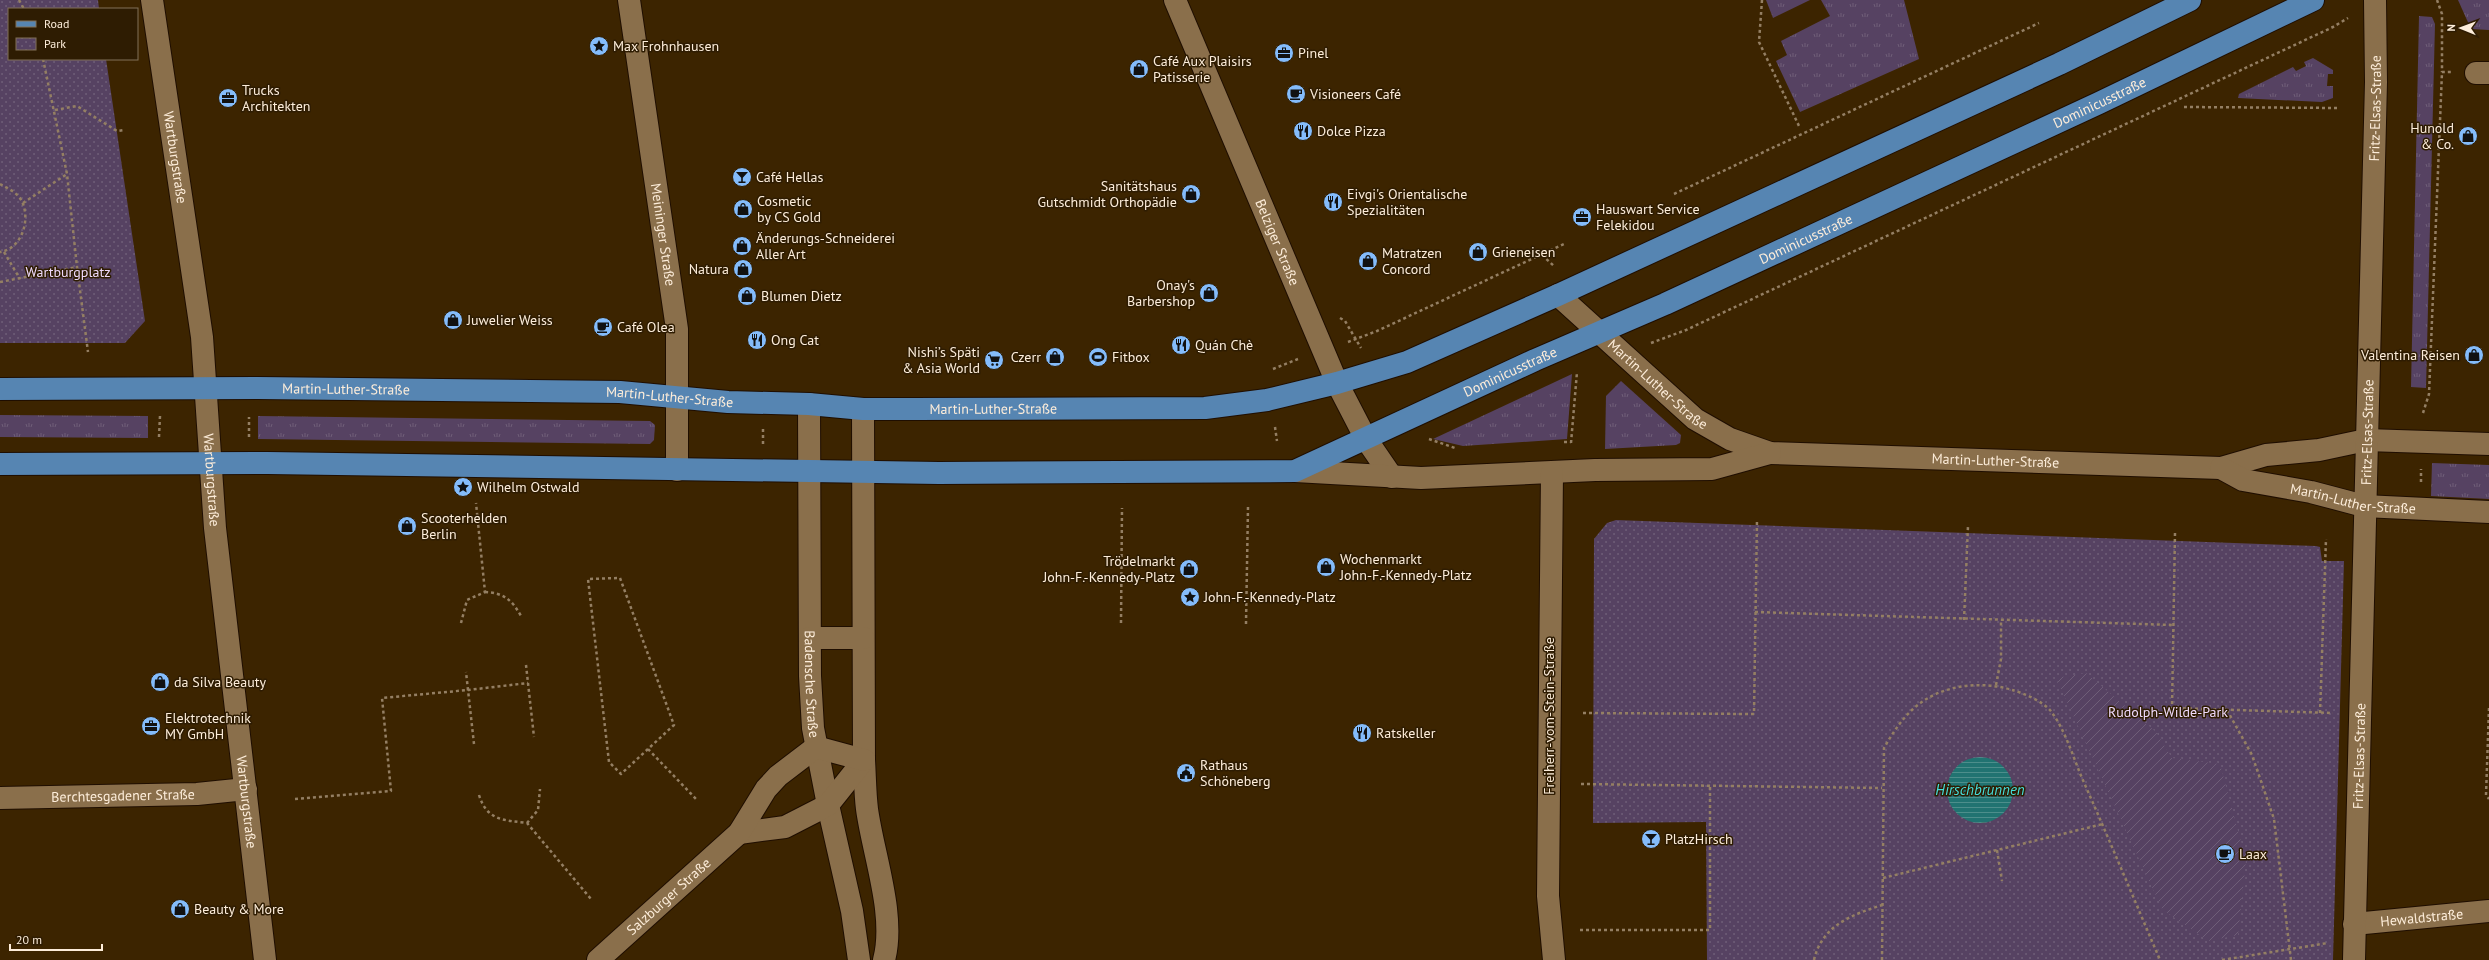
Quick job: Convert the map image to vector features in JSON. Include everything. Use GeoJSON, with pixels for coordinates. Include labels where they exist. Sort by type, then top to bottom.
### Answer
{"type":"FeatureCollection","features":[{"type":"Feature","properties":{"kind":"main road"},"geometry":{"type":"LineString","coordinates":[[1338,383],[1407,362],[1558,295],[2059,64],[2190,0]]}},
{"type":"Feature","properties":{"kind":"main road","name":"Dominicusstraße"},"geometry":{"type":"LineString","coordinates":[[1295,471],[1599,331],[1665,304],[2100,103],[2313,0]]}},
{"type":"Feature","properties":{"kind":"main road","name":"Martin-Luther-Straße"},"geometry":{"type":"LineString","coordinates":[[0,389],[205,388],[620,392],[728,402],[809,404],[863,409],[1205,408],[1267,400],[1338,383]]}},
{"type":"Feature","properties":{"kind":"main road"},"geometry":{"type":"LineString","coordinates":[[0,464],[211,464],[863,472],[1295,471]]}},
{"type":"Feature","properties":{"kind":"street","name":"Wartburgstraße"},"geometry":{"type":"LineString","coordinates":[[152,0],[202,337],[215,528],[265,960]]}},
{"type":"Feature","properties":{"kind":"street","name":"Meininger Straße"},"geometry":{"type":"LineString","coordinates":[[629,0],[677,329],[677,470]]}},
{"type":"Feature","properties":{"kind":"street","name":"Belziger Straße"},"geometry":{"type":"LineString","coordinates":[[1176,0],[1338,383],[1366,439],[1392,477]]}},
{"type":"Feature","properties":{"kind":"street","name":"Fritz-Elsas-Straße"},"geometry":{"type":"LineString","coordinates":[[2354,941],[2376,82],[2375,0]]}},
{"type":"Feature","properties":{"kind":"street","name":"Martin-Luther-Straße"},"geometry":{"type":"LineString","coordinates":[[1558,295],[1694,419],[1730,439],[1770,453]]}},
{"type":"Feature","properties":{"kind":"street","name":"Badensche Straße"},"geometry":{"type":"LineString","coordinates":[[809,404],[810,638],[813,720],[816,747],[852,910],[859,960]]}},
{"type":"Feature","properties":{"kind":"street"},"geometry":{"type":"LineString","coordinates":[[863,409],[864,760],[867,809],[883,888],[886,925],[884,960]]}},
{"type":"Feature","properties":{"kind":"street","name":"Martin-Luther-Straße"},"geometry":{"type":"LineString","coordinates":[[1552,473],[1712,469],[1770,453],[2221,468],[2266,455],[2320,450],[2366,440],[2489,444]]}},
{"type":"Feature","properties":{"kind":"street","name":"Martin-Luther-Straße"},"geometry":{"type":"LineString","coordinates":[[2221,468],[2243,480],[2311,492],[2364,506],[2489,512]]}},
{"type":"Feature","properties":{"kind":"street"},"geometry":{"type":"LineString","coordinates":[[1295,471],[1392,477],[1491,476],[1552,473]]}},
{"type":"Feature","properties":{"kind":"street","name":"Freiherr-vom-Stein-Straße"},"geometry":{"type":"LineString","coordinates":[[1552,473],[1548,896],[1554,960]]}},
{"type":"Feature","properties":{"kind":"street"},"geometry":{"type":"LineString","coordinates":[[810,638],[863,638]]}},
{"type":"Feature","properties":{"kind":"street"},"geometry":{"type":"LineString","coordinates":[[816,747],[864,760]]}},
{"type":"Feature","properties":{"kind":"street","name":"Salzburger Straße"},"geometry":{"type":"LineString","coordinates":[[598,960],[739,833],[766,789],[778,776],[816,747]]}},
{"type":"Feature","properties":{"kind":"street"},"geometry":{"type":"LineString","coordinates":[[739,833],[785,827],[828,805],[864,760]]}},
{"type":"Feature","properties":{"kind":"street","name":"Berchtesgadener Straße"},"geometry":{"type":"LineString","coordinates":[[0,798],[197,794],[246,789]]}},
{"type":"Feature","properties":{"kind":"street","name":"Hewaldstraße"},"geometry":{"type":"LineString","coordinates":[[2354,941],[2489,911]]}},
{"type":"Feature","properties":{"kind":"path"},"geometry":{"type":"LineString","coordinates":[[1762,0],[1759,42],[1799,126]]}},
{"type":"Feature","properties":{"kind":"path"},"geometry":{"type":"LineString","coordinates":[[2423,413],[2429,394],[2442,72],[2442,14],[2436,0]]}},
{"type":"Feature","properties":{"kind":"path"},"geometry":{"type":"LineString","coordinates":[[1674,194],[2039,23]]}},
{"type":"Feature","properties":{"kind":"path"},"geometry":{"type":"LineString","coordinates":[[1686,330],[2334,27]]}},
{"type":"Feature","properties":{"kind":"path"},"geometry":{"type":"LineString","coordinates":[[43,60],[67,174],[88,352]]}},
{"type":"Feature","properties":{"kind":"path"},"geometry":{"type":"LineString","coordinates":[[2442,72],[2482,73]]}},
{"type":"Feature","properties":{"kind":"path"},"geometry":{"type":"LineString","coordinates":[[54,110],[77,106],[117,131],[124,130]]}},
{"type":"Feature","properties":{"kind":"path"},"geometry":{"type":"LineString","coordinates":[[2184,106],[2340,108]]}},
{"type":"Feature","properties":{"kind":"path"},"geometry":{"type":"LineString","coordinates":[[23,203],[67,174]]}},
{"type":"Feature","properties":{"kind":"path"},"geometry":{"type":"LineString","coordinates":[[0,184],[13,190],[23,203],[26,217],[24,232],[16,244],[2,252],[20,279]]}},
{"type":"Feature","properties":{"kind":"path"},"geometry":{"type":"LineString","coordinates":[[1377,331],[1566,243]]}},
{"type":"Feature","properties":{"kind":"path"},"geometry":{"type":"LineString","coordinates":[[1542,255],[1557,269]]}},
{"type":"Feature","properties":{"kind":"path"},"geometry":{"type":"LineString","coordinates":[[0,282],[77,267]]}},
{"type":"Feature","properties":{"kind":"path"},"geometry":{"type":"LineString","coordinates":[[1560,442],[1571,442],[1576,378]]}},
{"type":"Feature","properties":{"kind":"path"},"geometry":{"type":"LineString","coordinates":[[160,416],[160,438]]}},
{"type":"Feature","properties":{"kind":"path"},"geometry":{"type":"LineString","coordinates":[[249,417],[249,439]]}},
{"type":"Feature","properties":{"kind":"path"},"geometry":{"type":"LineString","coordinates":[[763,423],[763,445]]}},
{"type":"Feature","properties":{"kind":"path"},"geometry":{"type":"LineString","coordinates":[[1275,427],[1277,441]]}},
{"type":"Feature","properties":{"kind":"path"},"geometry":{"type":"LineString","coordinates":[[1430,440],[1457,448]]}},
{"type":"Feature","properties":{"kind":"path"},"geometry":{"type":"LineString","coordinates":[[476,503],[485,592]]}},
{"type":"Feature","properties":{"kind":"path"},"geometry":{"type":"LineString","coordinates":[[1246,624],[1248,507]]}},
{"type":"Feature","properties":{"kind":"path"},"geometry":{"type":"LineString","coordinates":[[1120,623],[1122,508]]}},
{"type":"Feature","properties":{"kind":"path"},"geometry":{"type":"LineString","coordinates":[[1583,713],[1754,714],[1757,519]]}},
{"type":"Feature","properties":{"kind":"path"},"geometry":{"type":"LineString","coordinates":[[1964,620],[1968,526]]}},
{"type":"Feature","properties":{"kind":"path"},"geometry":{"type":"LineString","coordinates":[[2175,533],[2172,625],[2172,708],[2359,713]]}},
{"type":"Feature","properties":{"kind":"path"},"geometry":{"type":"LineString","coordinates":[[2320,712],[2326,538]]}},
{"type":"Feature","properties":{"kind":"path"},"geometry":{"type":"LineString","coordinates":[[620,578],[674,725],[648,749],[621,774],[609,762],[588,579],[620,578]]}},
{"type":"Feature","properties":{"kind":"path"},"geometry":{"type":"LineString","coordinates":[[461,623],[467,600],[485,592],[500,593],[513,602],[521,616]]}},
{"type":"Feature","properties":{"kind":"path"},"geometry":{"type":"LineString","coordinates":[[1755,612],[1964,620],[2172,625]]}},
{"type":"Feature","properties":{"kind":"path"},"geometry":{"type":"LineString","coordinates":[[1996,685],[2000,659],[2001,621]]}},
{"type":"Feature","properties":{"kind":"path"},"geometry":{"type":"LineString","coordinates":[[526,665],[534,737]]}},
{"type":"Feature","properties":{"kind":"path"},"geometry":{"type":"LineString","coordinates":[[466,672],[474,744]]}},
{"type":"Feature","properties":{"kind":"path"},"geometry":{"type":"LineString","coordinates":[[294,799],[391,791],[382,698],[528,683]]}},
{"type":"Feature","properties":{"kind":"path"},"geometry":{"type":"LineString","coordinates":[[1882,960],[1882,788],[1884,748],[1897,726],[1913,708],[1961,685],[1996,685],[2021,693],[2049,709],[2062,732],[2103,824],[2160,960]]}},
{"type":"Feature","properties":{"kind":"path"},"geometry":{"type":"LineString","coordinates":[[2489,708],[2486,795],[2489,799]]}},
{"type":"Feature","properties":{"kind":"path"},"geometry":{"type":"LineString","coordinates":[[2227,709],[2252,755],[2274,819],[2291,949],[2291,960]]}},
{"type":"Feature","properties":{"kind":"path"},"geometry":{"type":"LineString","coordinates":[[648,749],[696,800]]}},
{"type":"Feature","properties":{"kind":"path"},"geometry":{"type":"LineString","coordinates":[[1582,784],[1710,787],[1882,788]]}},
{"type":"Feature","properties":{"kind":"path"},"geometry":{"type":"LineString","coordinates":[[1580,930],[1710,930],[1710,787]]}},
{"type":"Feature","properties":{"kind":"path"},"geometry":{"type":"LineString","coordinates":[[527,823],[538,810],[540,789]]}},
{"type":"Feature","properties":{"kind":"path"},"geometry":{"type":"LineString","coordinates":[[479,795],[484,809],[499,819],[527,823],[591,899]]}},
{"type":"Feature","properties":{"kind":"path"},"geometry":{"type":"LineString","coordinates":[[1883,878],[2103,824]]}},
{"type":"Feature","properties":{"kind":"path"},"geometry":{"type":"LineString","coordinates":[[1997,850],[2002,881]]}},
{"type":"Feature","properties":{"kind":"path"},"geometry":{"type":"LineString","coordinates":[[1814,960],[1815,952],[1826,935],[1846,917],[1882,905]]}},
{"type":"Feature","properties":{"kind":"path"},"geometry":{"type":"LineString","coordinates":[[2222,960],[2354,941]]}},
{"type":"Feature","properties":{"kind":"green space","name":"Wartburgplatz"},"geometry":{"type":"Polygon","coordinates":[[[0,0],[98,0],[99,8],[8,8],[8,60],[106,60],[145,321],[125,343],[0,343],[0,0]]]}},
{"type":"Feature","properties":{"kind":"green space"},"geometry":{"type":"Polygon","coordinates":[[[1766,0],[1810,0],[1773,18],[1766,0]]]}},
{"type":"Feature","properties":{"kind":"green space"},"geometry":{"type":"Polygon","coordinates":[[[1821,0],[1904,0],[1919,59],[1800,112],[1776,61],[1787,55],[1781,41],[1830,16],[1821,0]]]}},
{"type":"Feature","properties":{"kind":"green space"},"geometry":{"type":"Polygon","coordinates":[[[2458,0],[2489,0],[2489,30],[2471,29],[2458,0]]]}},
{"type":"Feature","properties":{"kind":"green space"},"geometry":{"type":"Polygon","coordinates":[[[2419,16],[2432,17],[2435,24],[2426,388],[2411,387],[2419,16]]]}},
{"type":"Feature","properties":{"kind":"green space"},"geometry":{"type":"Polygon","coordinates":[[[2313,58],[2333,70],[2333,74],[2328,74],[2327,86],[2333,86],[2333,98],[2322,102],[2238,98],[2239,94],[2293,67],[2296,71],[2306,66],[2304,62],[2313,58]]]}},
{"type":"Feature","properties":{"kind":"green space"},"geometry":{"type":"Polygon","coordinates":[[[1572,374],[1567,439],[1463,446],[1433,439],[1572,374]]]}},
{"type":"Feature","properties":{"kind":"green space"},"geometry":{"type":"Polygon","coordinates":[[[1621,381],[1681,435],[1680,443],[1676,445],[1605,449],[1606,396],[1621,381]]]}},
{"type":"Feature","properties":{"kind":"green space"},"geometry":{"type":"Polygon","coordinates":[[[0,415],[148,416],[148,438],[0,437],[0,415]]]}},
{"type":"Feature","properties":{"kind":"green space"},"geometry":{"type":"Polygon","coordinates":[[[258,416],[650,421],[655,425],[654,440],[650,444],[258,439],[258,416]]]}},
{"type":"Feature","properties":{"kind":"green space"},"geometry":{"type":"Polygon","coordinates":[[[2432,463],[2489,465],[2489,499],[2431,496],[2432,463]]]}},
{"type":"Feature","properties":{"kind":"green space","name":"Rudolph-Wilde-Park"},"geometry":{"type":"Polygon","coordinates":[[[1616,520],[2316,546],[2320,547],[2322,561],[2344,561],[2333,960],[1707,960],[1706,822],[1593,823],[1594,539],[1607,523],[1616,520]],[[1993,760],[1971,761],[1960,765],[1951,775],[1947,786],[1949,798],[1970,821],[1982,823],[1993,820],[2008,773],[1993,760]]]}},
{"type":"Feature","properties":{"kind":"green space"},"geometry":{"type":"Polygon","coordinates":[[[2086,673],[2156,732],[2172,758],[2220,764],[2246,860],[2238,935],[2208,941],[2162,909],[2056,678],[2086,673]]]}},
{"type":"Feature","properties":{"kind":"water","name":"Hirschbrunnen"},"geometry":{"type":"Polygon","coordinates":[[[1980,757],[1992,760],[2003,767],[2010,778],[2013,790],[2010,802],[2003,813],[1992,820],[1980,823],[1968,820],[1957,813],[1950,802],[1947,790],[1950,778],[1957,767],[1968,760],[1980,757]]]}},
{"type":"Feature","properties":{"kind":"place","name":"Max Frohnhausen"},"geometry":{"type":"Point","coordinates":[599,46]}},
{"type":"Feature","properties":{"kind":"place","name":"Pinel"},"geometry":{"type":"Point","coordinates":[1284,53]}},
{"type":"Feature","properties":{"kind":"place","name":"Café Aux Plaisirs Patisserie"},"geometry":{"type":"Point","coordinates":[1139,69]}},
{"type":"Feature","properties":{"kind":"place","name":"Visioneers Café"},"geometry":{"type":"Point","coordinates":[1296,94]}},
{"type":"Feature","properties":{"kind":"place","name":"Trucks Architekten"},"geometry":{"type":"Point","coordinates":[228,98]}},
{"type":"Feature","properties":{"kind":"place","name":"Dolce Pizza"},"geometry":{"type":"Point","coordinates":[1303,131]}},
{"type":"Feature","properties":{"kind":"place","name":"Hunold & Co."},"geometry":{"type":"Point","coordinates":[2468,136]}},
{"type":"Feature","properties":{"kind":"place","name":"Café Hellas"},"geometry":{"type":"Point","coordinates":[742,177]}},
{"type":"Feature","properties":{"kind":"place","name":"Sanitätshaus Gutschmidt Orthopädie"},"geometry":{"type":"Point","coordinates":[1191,194]}},
{"type":"Feature","properties":{"kind":"place","name":"Eivgi's Orientalische Spezialitäten"},"geometry":{"type":"Point","coordinates":[1333,202]}},
{"type":"Feature","properties":{"kind":"place","name":"Cosmetic by CS Gold"},"geometry":{"type":"Point","coordinates":[743,209]}},
{"type":"Feature","properties":{"kind":"place","name":"Hauswart Service Felekidou"},"geometry":{"type":"Point","coordinates":[1582,217]}},
{"type":"Feature","properties":{"kind":"place","name":"Änderungs-Schneiderei Aller Art"},"geometry":{"type":"Point","coordinates":[742,246]}},
{"type":"Feature","properties":{"kind":"place","name":"Grieneisen"},"geometry":{"type":"Point","coordinates":[1478,252]}},
{"type":"Feature","properties":{"kind":"place","name":"Matratzen Concord"},"geometry":{"type":"Point","coordinates":[1368,261]}},
{"type":"Feature","properties":{"kind":"place","name":"Natura"},"geometry":{"type":"Point","coordinates":[743,269]}},
{"type":"Feature","properties":{"kind":"place","name":"Onay's Barbershop"},"geometry":{"type":"Point","coordinates":[1209,293]}},
{"type":"Feature","properties":{"kind":"place","name":"Blumen Dietz"},"geometry":{"type":"Point","coordinates":[747,296]}},
{"type":"Feature","properties":{"kind":"place","name":"Juwelier Weiss"},"geometry":{"type":"Point","coordinates":[453,320]}},
{"type":"Feature","properties":{"kind":"place","name":"Café Olea"},"geometry":{"type":"Point","coordinates":[603,327]}},
{"type":"Feature","properties":{"kind":"place","name":"Ong Cat"},"geometry":{"type":"Point","coordinates":[757,340]}},
{"type":"Feature","properties":{"kind":"place","name":"Quán Chè"},"geometry":{"type":"Point","coordinates":[1181,345]}},
{"type":"Feature","properties":{"kind":"place","name":"Valentina Reisen"},"geometry":{"type":"Point","coordinates":[2474,355]}},
{"type":"Feature","properties":{"kind":"place","name":"Czerr"},"geometry":{"type":"Point","coordinates":[1055,357]}},
{"type":"Feature","properties":{"kind":"place","name":"Fitbox"},"geometry":{"type":"Point","coordinates":[1098,357]}},
{"type":"Feature","properties":{"kind":"place","name":"Nishi’s Späti & Asia World"},"geometry":{"type":"Point","coordinates":[994,360]}},
{"type":"Feature","properties":{"kind":"place","name":"Wilhelm Ostwald"},"geometry":{"type":"Point","coordinates":[463,487]}},
{"type":"Feature","properties":{"kind":"place","name":"Scooterhelden Berlin"},"geometry":{"type":"Point","coordinates":[407,526]}},
{"type":"Feature","properties":{"kind":"place","name":"Wochenmarkt John-F.-Kennedy-Platz"},"geometry":{"type":"Point","coordinates":[1326,567]}},
{"type":"Feature","properties":{"kind":"place","name":"Trödelmarkt John-F.-Kennedy-Platz"},"geometry":{"type":"Point","coordinates":[1189,569]}},
{"type":"Feature","properties":{"kind":"place","name":"John-F.-Kennedy-Platz"},"geometry":{"type":"Point","coordinates":[1190,597]}},
{"type":"Feature","properties":{"kind":"place","name":"da Silva Beauty"},"geometry":{"type":"Point","coordinates":[160,682]}},
{"type":"Feature","properties":{"kind":"place","name":"Elektrotechnik MY GmbH"},"geometry":{"type":"Point","coordinates":[151,726]}},
{"type":"Feature","properties":{"kind":"place","name":"Ratskeller"},"geometry":{"type":"Point","coordinates":[1362,733]}},
{"type":"Feature","properties":{"kind":"place","name":"Rathaus Schöneberg"},"geometry":{"type":"Point","coordinates":[1186,773]}},
{"type":"Feature","properties":{"kind":"place","name":"PlatzHirsch"},"geometry":{"type":"Point","coordinates":[1651,839]}},
{"type":"Feature","properties":{"kind":"place","name":"Laax"},"geometry":{"type":"Point","coordinates":[2225,854]}},
{"type":"Feature","properties":{"kind":"place","name":"Beauty & More"},"geometry":{"type":"Point","coordinates":[180,909]}}]}
